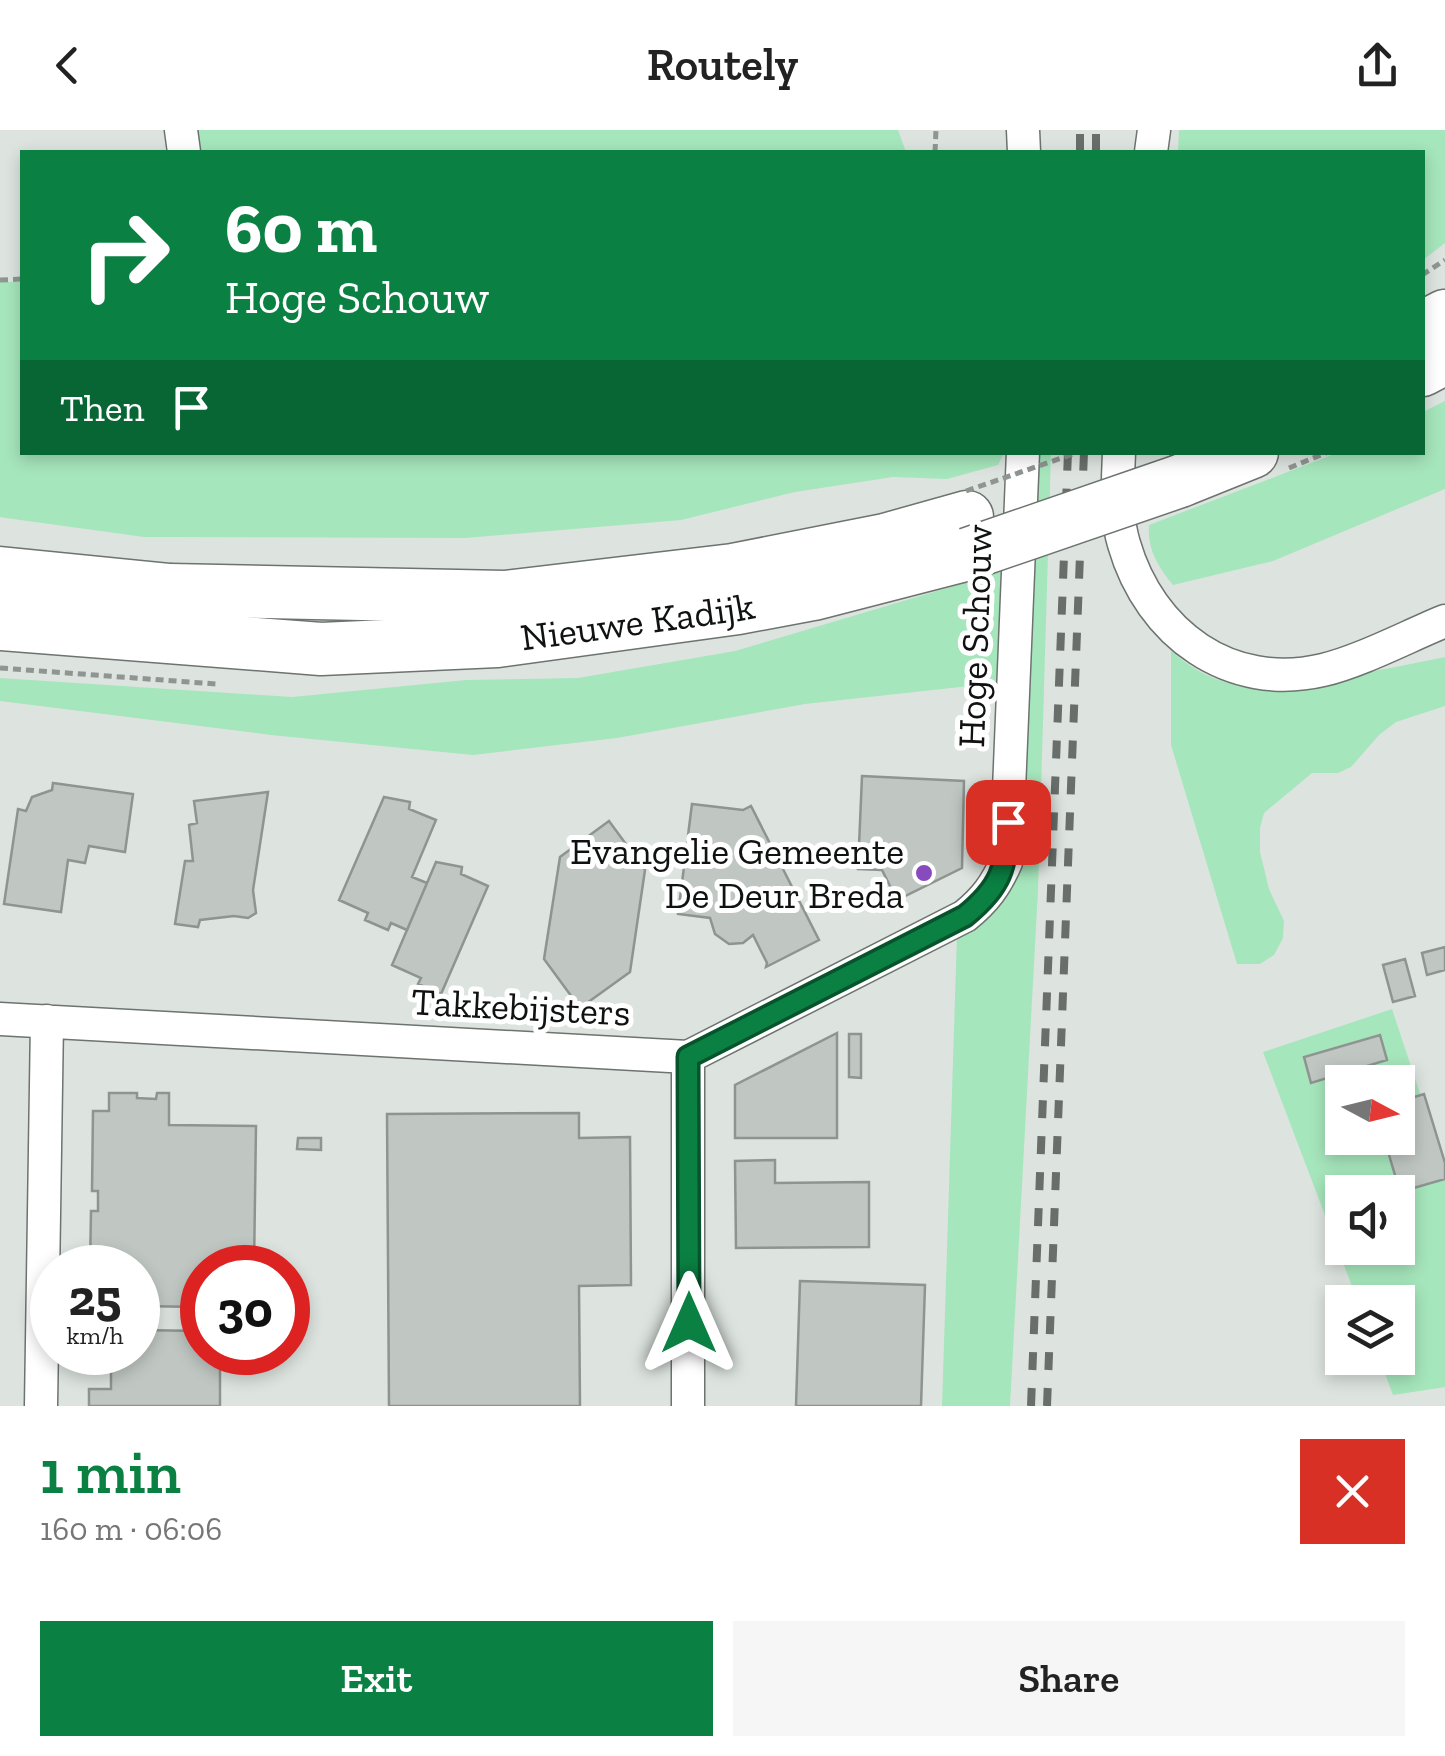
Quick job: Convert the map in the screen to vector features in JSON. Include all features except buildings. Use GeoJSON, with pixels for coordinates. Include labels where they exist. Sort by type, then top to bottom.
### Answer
{"type":"FeatureCollection","features":[{"type":"Feature","properties":{"kind":"main road","name":"Nieuwe Kadijk"},"geometry":{"type":"LineString","coordinates":[[0,573],[170,590],[506,597],[733,570],[853,547],[1168,467],[1235,455]]}},
{"type":"Feature","properties":{"kind":"main road","name":"Nieuwe Kadijk"},"geometry":{"type":"LineString","coordinates":[[0,624],[321,649],[497,642],[814,594],[967,521]]}},
{"type":"Feature","properties":{"kind":"street","name":"Hoge Schouw"},"geometry":{"type":"LineString","coordinates":[[688,1057],[965,916],[998,882],[1006,862],[1023,455]]}},
{"type":"Feature","properties":{"kind":"street"},"geometry":{"type":"LineString","coordinates":[[1119,455],[1119,518],[1124,546],[1144,593],[1171,627],[1201,653],[1238,670],[1280,674],[1324,670],[1445,621]]}},
{"type":"Feature","properties":{"kind":"street","name":"Takkebijsters"},"geometry":{"type":"LineString","coordinates":[[0,1019],[688,1057]]}},
{"type":"Feature","properties":{"kind":"street"},"geometry":{"type":"LineString","coordinates":[[41,1406],[47,1021]]}},
{"type":"Feature","properties":{"kind":"street"},"geometry":{"type":"LineString","coordinates":[[688,1057],[688,1406]]}},
{"type":"Feature","properties":{"kind":"path"},"geometry":{"type":"LineString","coordinates":[[967,521],[1074,455]]}},
{"type":"Feature","properties":{"kind":"green space"},"geometry":{"type":"Polygon","coordinates":[[[189,130],[898,130],[905,150],[192,150],[189,130]]]}},
{"type":"Feature","properties":{"kind":"green space"},"geometry":{"type":"Polygon","coordinates":[[[1179,130],[1445,130],[1445,243],[1425,258],[1425,150],[1178,150],[1179,130]]]}},
{"type":"Feature","properties":{"kind":"green space"},"geometry":{"type":"Polygon","coordinates":[[[0,282],[20,282],[20,455],[1003,455],[998,465],[947,479],[893,477],[795,492],[681,520],[465,538],[144,537],[0,517],[0,282]]]}},
{"type":"Feature","properties":{"kind":"green space"},"geometry":{"type":"Polygon","coordinates":[[[1445,401],[1445,489],[1273,561],[1173,585],[1158,564],[1149,525],[1332,455],[1425,455],[1425,411],[1445,401]]]}},
{"type":"Feature","properties":{"kind":"green space"},"geometry":{"type":"Polygon","coordinates":[[[1037,455],[1051,455],[1038,890],[1010,1406],[942,1406],[957,935],[994,910],[1017,872],[1037,455]]]}},
{"type":"Feature","properties":{"kind":"green space"},"geometry":{"type":"Polygon","coordinates":[[[1001,572],[997,683],[805,704],[617,738],[473,755],[271,735],[0,701],[0,678],[292,697],[466,680],[578,678],[735,651],[1001,572]]]}},
{"type":"Feature","properties":{"kind":"green space"},"geometry":{"type":"Polygon","coordinates":[[[1171,651],[1213,678],[1255,688],[1298,685],[1445,657],[1445,706],[1396,722],[1351,767],[1338,773],[1312,773],[1264,813],[1260,852],[1269,889],[1284,921],[1283,938],[1274,955],[1260,964],[1237,964],[1171,745],[1171,651]]]}},
{"type":"Feature","properties":{"kind":"green space"},"geometry":{"type":"Polygon","coordinates":[[[1392,1009],[1411,1065],[1325,1065],[1325,1155],[1415,1155],[1415,1078],[1445,1169],[1445,1387],[1393,1395],[1385,1375],[1415,1375],[1415,1285],[1352,1285],[1344,1265],[1415,1265],[1415,1175],[1325,1175],[1325,1215],[1263,1052],[1392,1009]]]}},
{"type":"Feature","properties":{"kind":"railway"},"geometry":{"type":"LineString","coordinates":[[1080,130],[1080,150]]}},
{"type":"Feature","properties":{"kind":"railway"},"geometry":{"type":"LineString","coordinates":[[1096,130],[1096,150]]}},
{"type":"Feature","properties":{"kind":"railway"},"geometry":{"type":"LineString","coordinates":[[1031,1406],[1068,455]]}},
{"type":"Feature","properties":{"kind":"railway"},"geometry":{"type":"LineString","coordinates":[[1047,1406],[1084,455]]}},
{"type":"Feature","properties":{"kind":"place","name":"Evangelie Gemeente De Deur Breda"},"geometry":{"type":"Point","coordinates":[924,873]}},
{"type":"Feature","properties":{"kind":"route"},"geometry":{"type":"LineString","coordinates":[[689,1323],[688,1057],[965,916],[998,882],[1006,862],[1008,822]]}}]}
